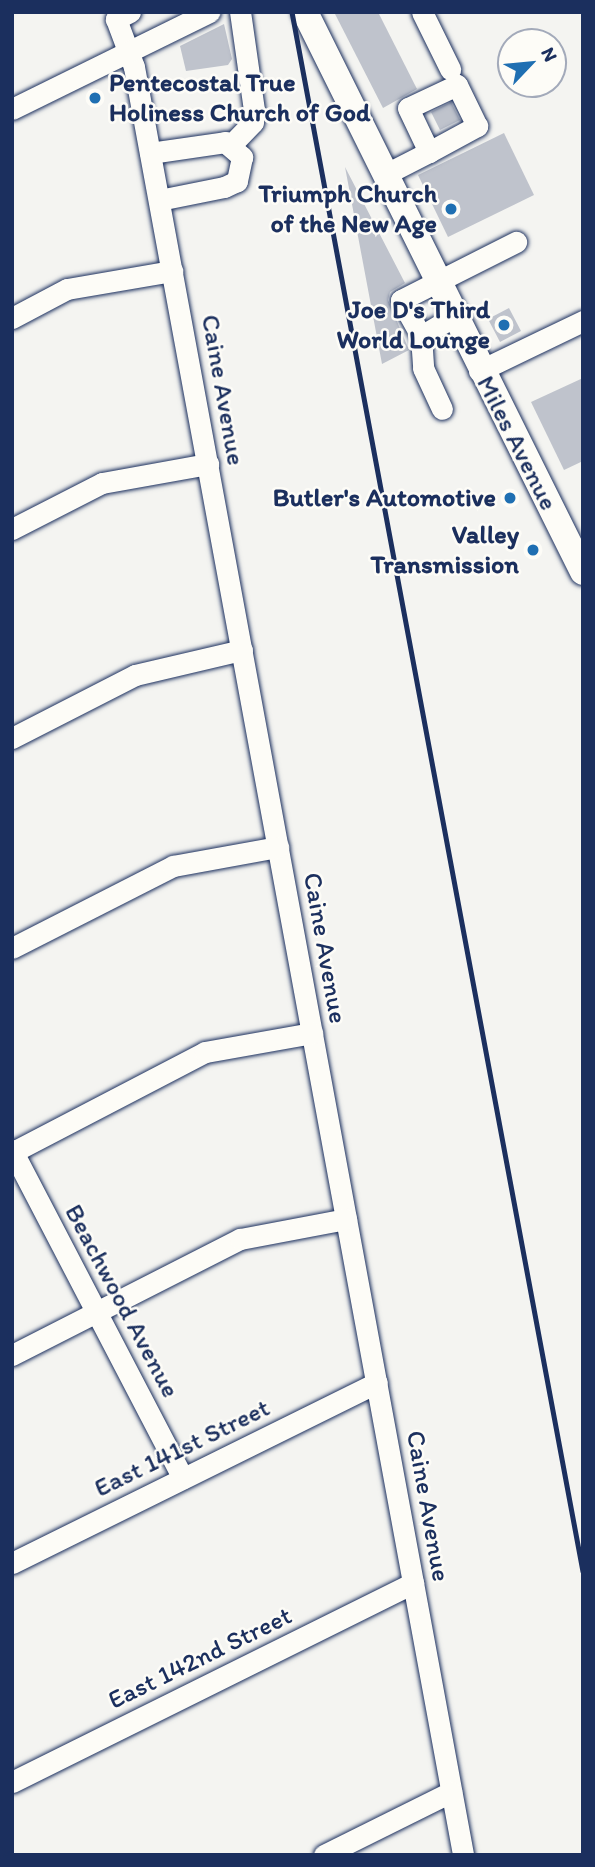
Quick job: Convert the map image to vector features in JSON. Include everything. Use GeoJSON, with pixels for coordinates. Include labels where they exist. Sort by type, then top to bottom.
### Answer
{"type":"FeatureCollection","features":[{"type":"Feature","properties":{"kind":"main road","name":"Miles Avenue"},"geometry":{"type":"LineString","coordinates":[[305,12],[453,317],[582,568]]}},
{"type":"Feature","properties":{"kind":"street"},"geometry":{"type":"LineString","coordinates":[[12,110],[209,12]]}},
{"type":"Feature","properties":{"kind":"street"},"geometry":{"type":"LineString","coordinates":[[230,146],[253,122],[254,110],[240,12]]}},
{"type":"Feature","properties":{"kind":"street"},"geometry":{"type":"LineString","coordinates":[[422,12],[450,69]]}},
{"type":"Feature","properties":{"kind":"street","name":"Caine Avenue"},"geometry":{"type":"LineString","coordinates":[[120,15],[131,52],[159,200],[463,1855]]}},
{"type":"Feature","properties":{"kind":"street"},"geometry":{"type":"LineString","coordinates":[[150,153],[214,142],[230,146],[242,157],[237,181],[159,200]]}},
{"type":"Feature","properties":{"kind":"street"},"geometry":{"type":"LineString","coordinates":[[384,174],[429,152]]}},
{"type":"Feature","properties":{"kind":"street"},"geometry":{"type":"LineString","coordinates":[[442,409],[423,368],[421,335],[401,300],[516,242]]}},
{"type":"Feature","properties":{"kind":"street"},"geometry":{"type":"LineString","coordinates":[[12,317],[67,289],[172,271]]}},
{"type":"Feature","properties":{"kind":"street"},"geometry":{"type":"LineString","coordinates":[[421,335],[453,317]]}},
{"type":"Feature","properties":{"kind":"street"},"geometry":{"type":"LineString","coordinates":[[480,371],[583,321]]}},
{"type":"Feature","properties":{"kind":"street"},"geometry":{"type":"LineString","coordinates":[[12,529],[102,482],[208,464]]}},
{"type":"Feature","properties":{"kind":"street"},"geometry":{"type":"LineString","coordinates":[[12,738],[135,675],[242,650]]}},
{"type":"Feature","properties":{"kind":"street"},"geometry":{"type":"LineString","coordinates":[[12,948],[173,866],[278,847]]}},
{"type":"Feature","properties":{"kind":"street"},"geometry":{"type":"LineString","coordinates":[[13,1151],[205,1052],[312,1033]]}},
{"type":"Feature","properties":{"kind":"street","name":"Beachwood Avenue"},"geometry":{"type":"LineString","coordinates":[[13,1151],[183,1478]]}},
{"type":"Feature","properties":{"kind":"street"},"geometry":{"type":"LineString","coordinates":[[12,1355],[240,1239],[346,1219]]}},
{"type":"Feature","properties":{"kind":"street","name":"East 141st Street"},"geometry":{"type":"LineString","coordinates":[[12,1563],[377,1383]]}},
{"type":"Feature","properties":{"kind":"street","name":"East 142nd Street"},"geometry":{"type":"LineString","coordinates":[[12,1782],[413,1583]]}},
{"type":"Feature","properties":{"kind":"street"},"geometry":{"type":"LineString","coordinates":[[324,1855],[451,1792]]}},
{"type":"Feature","properties":{"kind":"building"},"geometry":{"type":"Polygon","coordinates":[[[334,12],[378,12],[417,89],[383,108],[334,12]]]}},
{"type":"Feature","properties":{"kind":"building"},"geometry":{"type":"Polygon","coordinates":[[[224,24],[232,59],[228,65],[186,71],[180,46],[224,24]]]}},
{"type":"Feature","properties":{"kind":"building"},"geometry":{"type":"Polygon","coordinates":[[[451,102],[460,120],[440,130],[431,112],[451,102]]]}},
{"type":"Feature","properties":{"kind":"building"},"geometry":{"type":"Polygon","coordinates":[[[504,133],[534,195],[448,237],[418,175],[504,133]]]}},
{"type":"Feature","properties":{"kind":"building"},"geometry":{"type":"Polygon","coordinates":[[[345,167],[405,283],[390,292],[388,300],[409,350],[382,364],[345,167]]]}},
{"type":"Feature","properties":{"kind":"building","name":"Joe D's Third World Lounge"},"geometry":{"type":"Polygon","coordinates":[[[509,308],[521,331],[500,342],[488,319],[509,308]]]}},
{"type":"Feature","properties":{"kind":"building"},"geometry":{"type":"Polygon","coordinates":[[[583,378],[583,461],[564,470],[531,402],[583,378]]]}},
{"type":"Feature","properties":{"kind":"railway"},"geometry":{"type":"LineString","coordinates":[[292,12],[583,1571]]}},
{"type":"Feature","properties":{"kind":"place","name":"Pentecostal True Holiness Church of God"},"geometry":{"type":"Point","coordinates":[95,98]}},
{"type":"Feature","properties":{"kind":"place","name":"Triumph Church of the New Age"},"geometry":{"type":"Point","coordinates":[451,209]}},
{"type":"Feature","properties":{"kind":"place","name":"Joe D's Third World Lounge"},"geometry":{"type":"Point","coordinates":[504,325]}},
{"type":"Feature","properties":{"kind":"place","name":"Butler's Automotive"},"geometry":{"type":"Point","coordinates":[510,498]}},
{"type":"Feature","properties":{"kind":"place","name":"Valley Transmission"},"geometry":{"type":"Point","coordinates":[533,550]}}]}
